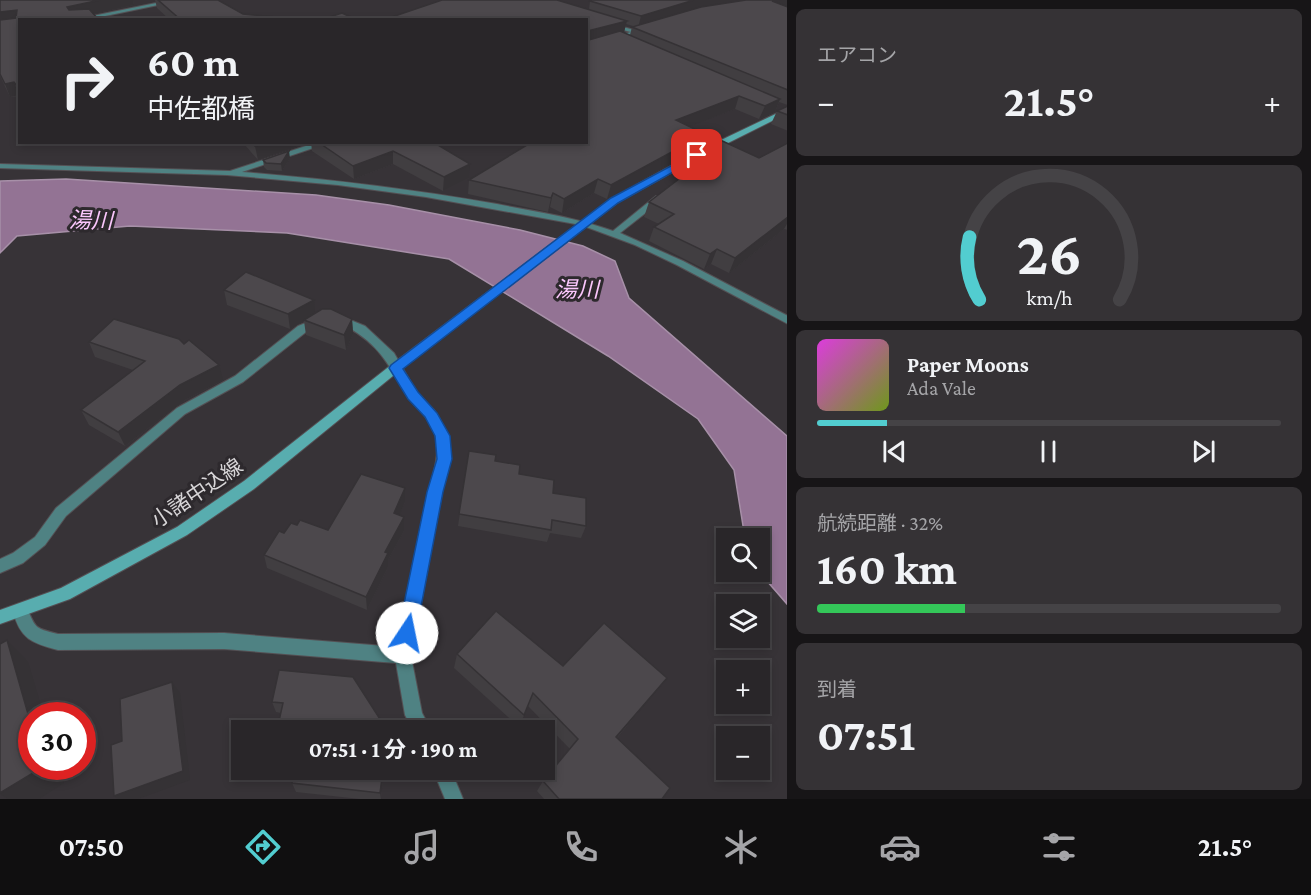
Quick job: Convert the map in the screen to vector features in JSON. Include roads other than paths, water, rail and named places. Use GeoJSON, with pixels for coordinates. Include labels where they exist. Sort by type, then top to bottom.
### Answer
{"type":"FeatureCollection","features":[{"type":"Feature","properties":{"kind":"main road"},"geometry":{"type":"LineString","coordinates":[[581,225],[614,201],[697,155],[787,111]]}},
{"type":"Feature","properties":{"kind":"main road","name":"小諸中込線"},"geometry":{"type":"LineString","coordinates":[[0,617],[21,611],[95,579],[182,531],[249,485],[395,368],[581,225]]}},
{"type":"Feature","properties":{"kind":"street"},"geometry":{"type":"LineString","coordinates":[[85,18],[179,0]]}},
{"type":"Feature","properties":{"kind":"street"},"geometry":{"type":"LineString","coordinates":[[602,22],[638,32]]}},
{"type":"Feature","properties":{"kind":"street"},"geometry":{"type":"LineString","coordinates":[[588,47],[620,39],[647,29]]}},
{"type":"Feature","properties":{"kind":"street"},"geometry":{"type":"LineString","coordinates":[[620,39],[630,43]]}},
{"type":"Feature","properties":{"kind":"street"},"geometry":{"type":"LineString","coordinates":[[774,107],[787,111]]}},
{"type":"Feature","properties":{"kind":"street"},"geometry":{"type":"LineString","coordinates":[[227,173],[321,144]]}},
{"type":"Feature","properties":{"kind":"street"},"geometry":{"type":"LineString","coordinates":[[697,155],[697,168]]}},
{"type":"Feature","properties":{"kind":"street"},"geometry":{"type":"LineString","coordinates":[[0,166],[227,173],[338,182],[395,190],[581,225],[614,234],[680,263],[787,320]]}},
{"type":"Feature","properties":{"kind":"street"},"geometry":{"type":"LineString","coordinates":[[614,234],[669,189]]}},
{"type":"Feature","properties":{"kind":"street"},"geometry":{"type":"LineString","coordinates":[[0,566],[18,558],[40,541],[61,512],[182,411],[239,379],[302,329],[320,319],[336,318],[361,328],[390,356],[413,396],[430,413],[442,436],[444,459],[435,492],[403,656],[417,720]]}},
{"type":"Feature","properties":{"kind":"street"},"geometry":{"type":"LineString","coordinates":[[21,611],[24,625],[34,636],[58,642],[224,641],[403,656]]}},
{"type":"Feature","properties":{"kind":"street"},"geometry":{"type":"LineString","coordinates":[[446,780],[454,799]]}},
{"type":"Feature","properties":{"kind":"water","name":"湯川"},"geometry":{"type":"Polygon","coordinates":[[[66,179],[316,195],[389,205],[520,230],[583,246],[615,261],[629,298],[787,436],[787,604],[768,582],[770,582],[770,528],[743,528],[734,470],[698,419],[608,356],[449,259],[287,233],[130,226],[17,236],[0,253],[0,181],[66,179]]]}}]}
